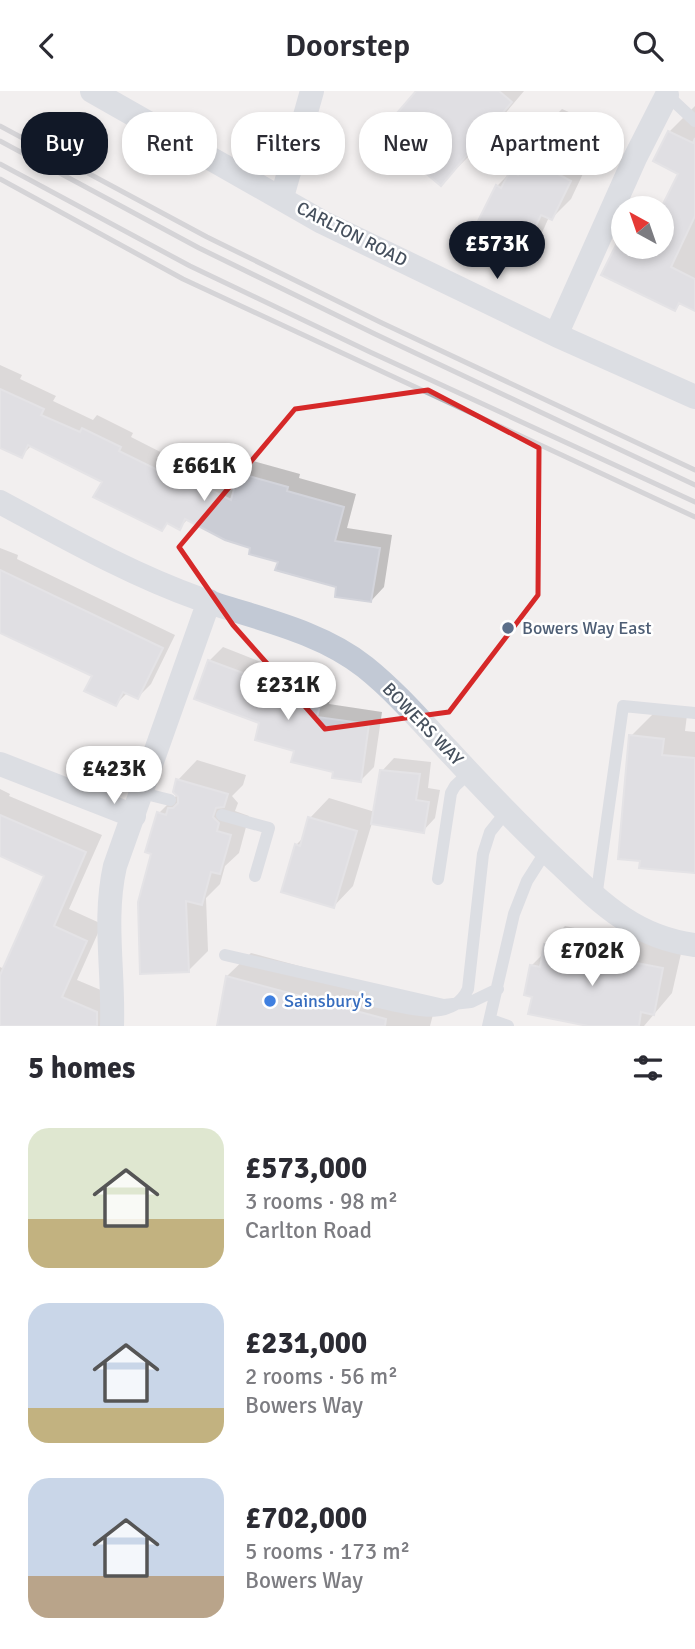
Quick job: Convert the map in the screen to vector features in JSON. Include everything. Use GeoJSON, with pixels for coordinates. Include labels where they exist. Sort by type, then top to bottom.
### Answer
{"type":"FeatureCollection","features":[{"type":"Feature","properties":{"kind":"street","name":"CARLTON ROAD"},"geometry":{"type":"LineString","coordinates":[[92,91],[322,222],[556,335],[695,397]]}},
{"type":"Feature","properties":{"kind":"street"},"geometry":{"type":"LineString","coordinates":[[282,197],[313,91]]}},
{"type":"Feature","properties":{"kind":"street"},"geometry":{"type":"LineString","coordinates":[[556,335],[667,92]]}},
{"type":"Feature","properties":{"kind":"street","name":"BOWERS WAY"},"geometry":{"type":"LineString","coordinates":[[0,502],[107,560],[209,601],[320,640],[345,652],[366,667],[403,702],[506,812],[617,916],[674,943],[695,945]]}},
{"type":"Feature","properties":{"kind":"street"},"geometry":{"type":"LineString","coordinates":[[112,1026],[108,913],[115,866],[209,601]]}},
{"type":"Feature","properties":{"kind":"street"},"geometry":{"type":"LineString","coordinates":[[0,764],[134,817]]}},
{"type":"Feature","properties":{"kind":"lane"},"geometry":{"type":"LineString","coordinates":[[667,92],[695,121]]}},
{"type":"Feature","properties":{"kind":"lane"},"geometry":{"type":"LineString","coordinates":[[596,898],[623,706],[695,713]]}},
{"type":"Feature","properties":{"kind":"lane"},"geometry":{"type":"LineString","coordinates":[[438,879],[451,793],[469,773]]}},
{"type":"Feature","properties":{"kind":"lane"},"geometry":{"type":"LineString","coordinates":[[142,793],[170,800]]}},
{"type":"Feature","properties":{"kind":"lane"},"geometry":{"type":"LineString","coordinates":[[370,1000],[433,1012],[451,1008],[464,998],[468,989],[483,854],[490,832],[506,812]]}},
{"type":"Feature","properties":{"kind":"lane"},"geometry":{"type":"LineString","coordinates":[[222,815],[269,828],[255,876]]}},
{"type":"Feature","properties":{"kind":"lane"},"geometry":{"type":"LineString","coordinates":[[508,1026],[489,1023],[514,915],[527,881],[545,851]]}},
{"type":"Feature","properties":{"kind":"lane"},"geometry":{"type":"LineString","coordinates":[[225,954],[444,1005],[471,1002],[498,989]]}},
{"type":"Feature","properties":{"kind":"highlighted area"},"geometry":{"type":"Polygon","coordinates":[[[428,390],[539,448],[538,595],[449,712],[325,729],[233,625],[179,547],[295,409],[428,390]]]}},
{"type":"Feature","properties":{"kind":"building"},"geometry":{"type":"Polygon","coordinates":[[[416,91],[499,91],[512,102],[504,112],[466,112],[466,156],[452,173],[452,112],[398,112],[416,91]]]}},
{"type":"Feature","properties":{"kind":"building"},"geometry":{"type":"Polygon","coordinates":[[[668,131],[693,143],[695,138],[695,216],[671,267],[695,279],[695,311],[679,303],[675,311],[601,275],[611,255],[611,259],[674,259],[674,196],[667,196],[678,174],[653,161],[668,131]]]}},
{"type":"Feature","properties":{"kind":"building"},"geometry":{"type":"Polygon","coordinates":[[[428,175],[450,175],[441,186],[428,175]]]}},
{"type":"Feature","properties":{"kind":"building"},"geometry":{"type":"Polygon","coordinates":[[[508,175],[560,175],[571,181],[552,220],[541,215],[522,256],[491,242],[494,236],[475,227],[496,185],[501,188],[508,175]]]}},
{"type":"Feature","properties":{"kind":"building"},"geometry":{"type":"Polygon","coordinates":[[[0,389],[44,409],[41,415],[80,432],[82,428],[121,447],[119,451],[174,478],[176,473],[231,500],[238,473],[288,487],[287,491],[344,507],[335,541],[380,548],[371,602],[335,597],[336,587],[275,570],[278,562],[249,554],[250,548],[225,540],[185,519],[180,530],[167,523],[162,531],[93,497],[102,482],[28,445],[22,458],[0,448],[0,389]]]}},
{"type":"Feature","properties":{"kind":"building"},"geometry":{"type":"Polygon","coordinates":[[[0,570],[163,648],[138,699],[123,692],[116,706],[84,691],[92,676],[0,633],[0,570]]]}},
{"type":"Feature","properties":{"kind":"building"},"geometry":{"type":"Polygon","coordinates":[[[208,660],[262,680],[261,685],[321,702],[317,717],[369,724],[361,782],[332,778],[333,772],[291,762],[294,751],[255,740],[259,723],[194,699],[208,660]]]}},
{"type":"Feature","properties":{"kind":"building"},"geometry":{"type":"Polygon","coordinates":[[[629,735],[664,739],[662,755],[695,758],[695,873],[639,868],[640,861],[618,859],[629,735]]]}},
{"type":"Feature","properties":{"kind":"building"},"geometry":{"type":"Polygon","coordinates":[[[380,770],[420,774],[416,800],[429,802],[424,833],[371,824],[380,770]]]}},
{"type":"Feature","properties":{"kind":"building"},"geometry":{"type":"Polygon","coordinates":[[[176,779],[228,794],[224,807],[216,808],[213,817],[219,823],[217,831],[231,835],[220,874],[211,872],[202,905],[186,901],[189,972],[140,974],[138,902],[151,854],[145,852],[157,812],[166,815],[168,808],[173,808],[178,803],[178,797],[173,792],[176,779]]]}},
{"type":"Feature","properties":{"kind":"building"},"geometry":{"type":"Polygon","coordinates":[[[0,815],[86,852],[54,926],[87,941],[62,997],[97,1012],[97,1026],[0,1026],[0,975],[44,876],[0,856],[0,815]]]}},
{"type":"Feature","properties":{"kind":"building"},"geometry":{"type":"Polygon","coordinates":[[[308,817],[357,831],[334,908],[281,892],[295,844],[300,846],[308,817]]]}},
{"type":"Feature","properties":{"kind":"building"},"geometry":{"type":"Polygon","coordinates":[[[544,944],[586,953],[587,948],[622,955],[621,960],[663,968],[654,1015],[641,1012],[639,1026],[588,1026],[528,1014],[532,997],[524,995],[530,965],[540,967],[544,944]]]}},
{"type":"Feature","properties":{"kind":"building","name":"Sainsbury's"},"geometry":{"type":"Polygon","coordinates":[[[226,976],[386,1019],[385,1026],[217,1026],[226,976]]]}},
{"type":"Feature","properties":{"kind":"railway"},"geometry":{"type":"LineString","coordinates":[[0,126],[207,237],[382,323],[695,470]]}},
{"type":"Feature","properties":{"kind":"railway"},"geometry":{"type":"LineString","coordinates":[[0,141],[199,248],[695,485]]}},
{"type":"Feature","properties":{"kind":"railway"},"geometry":{"type":"LineString","coordinates":[[0,164],[190,266],[695,502]]}},
{"type":"Feature","properties":{"kind":"railway"},"geometry":{"type":"LineString","coordinates":[[0,179],[183,279],[695,517]]}},
{"type":"Feature","properties":{"kind":"place","name":"Bowers Way East"},"geometry":{"type":"Point","coordinates":[508,628]}},
{"type":"Feature","properties":{"kind":"place","name":"Sainsbury's"},"geometry":{"type":"Point","coordinates":[270,1001]}}]}
